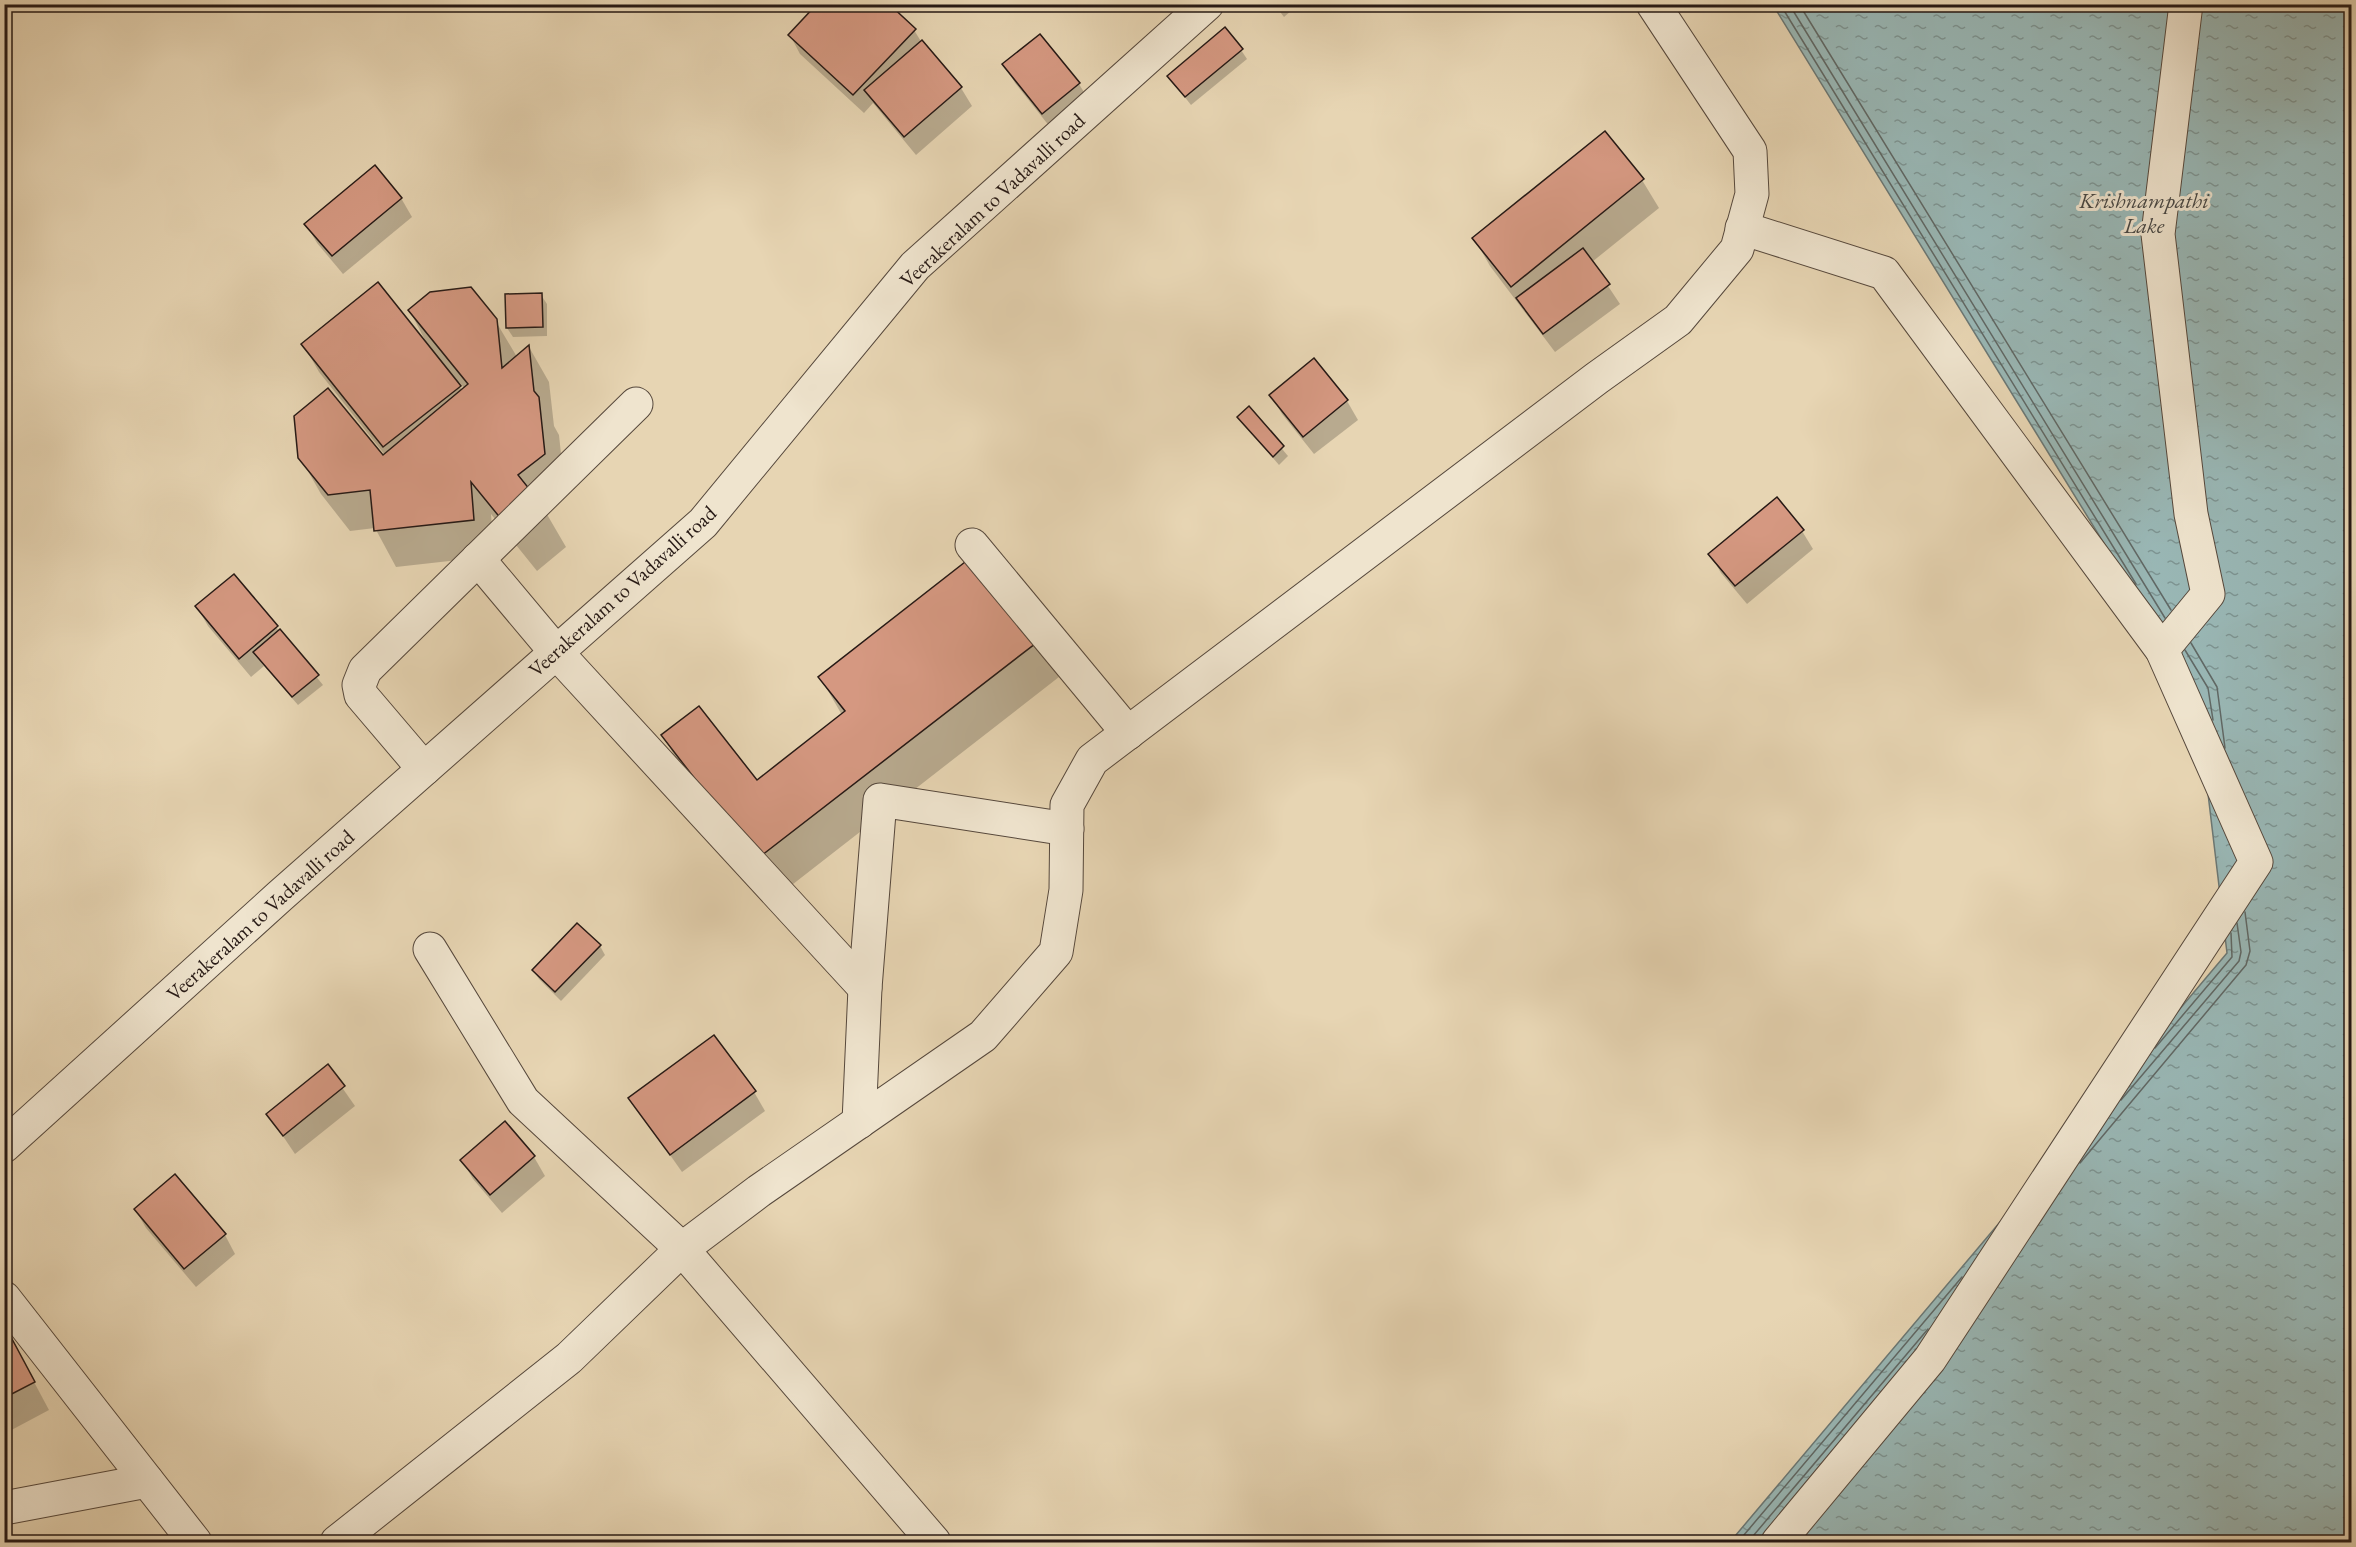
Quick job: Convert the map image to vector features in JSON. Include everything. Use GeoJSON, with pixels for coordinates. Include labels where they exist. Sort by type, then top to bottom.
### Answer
{"type":"FeatureCollection","features":[{"type":"Feature","properties":{"kind":"street","name":"Veerakeralam to Vadavalli road"},"geometry":{"type":"LineString","coordinates":[[4,1146],[424,769],[703,523],[915,266],[1207,4]]}},
{"type":"Feature","properties":{"kind":"street"},"geometry":{"type":"LineString","coordinates":[[337,1542],[569,1358],[682,1249],[983,1036],[1056,952],[1066,890],[1068,805],[1092,760],[1597,378],[1678,320],[1737,249],[1752,194],[1750,151],[1653,4]]}},
{"type":"Feature","properties":{"kind":"street"},"geometry":{"type":"LineString","coordinates":[[2163,650],[2208,594],[2191,514],[2158,234],[2186,4]]}},
{"type":"Feature","properties":{"kind":"street"},"geometry":{"type":"LineString","coordinates":[[1742,228],[1884,273],[2163,650],[2256,862],[1930,1359],[1778,1542]]}},
{"type":"Feature","properties":{"kind":"street"},"geometry":{"type":"LineString","coordinates":[[424,769],[367,705],[359,685],[365,670],[636,404]]}},
{"type":"Feature","properties":{"kind":"street"},"geometry":{"type":"LineString","coordinates":[[972,545],[1128,734]]}},
{"type":"Feature","properties":{"kind":"street"},"geometry":{"type":"LineString","coordinates":[[478,559],[556,652],[866,988]]}},
{"type":"Feature","properties":{"kind":"street"},"geometry":{"type":"LineString","coordinates":[[859,1122],[880,800],[1067,829]]}},
{"type":"Feature","properties":{"kind":"street"},"geometry":{"type":"LineString","coordinates":[[430,949],[523,1101],[682,1249],[934,1542]]}},
{"type":"Feature","properties":{"kind":"street"},"geometry":{"type":"LineString","coordinates":[[4,1298],[195,1542]]}},
{"type":"Feature","properties":{"kind":"street"},"geometry":{"type":"LineString","coordinates":[[4,1508],[147,1481]]}},
{"type":"Feature","properties":{"kind":"water","name":"Krishnampathi Lake"},"geometry":{"type":"Polygon","coordinates":[[[1773,5],[2351,5],[2351,1542],[1730,1542],[2227,953],[2196,693],[1773,5]]]}},
{"type":"Feature","properties":{"kind":"building"},"geometry":{"type":"Polygon","coordinates":[[[817,4],[889,4],[916,29],[853,95],[788,35],[817,4]]]}},
{"type":"Feature","properties":{"kind":"building"},"geometry":{"type":"Polygon","coordinates":[[[1225,27],[1243,49],[1185,97],[1167,76],[1225,27]]]}},
{"type":"Feature","properties":{"kind":"building"},"geometry":{"type":"Polygon","coordinates":[[[1040,34],[1080,83],[1042,114],[1002,64],[1040,34]]]}},
{"type":"Feature","properties":{"kind":"building"},"geometry":{"type":"Polygon","coordinates":[[[922,40],[962,87],[904,137],[864,90],[922,40]]]}},
{"type":"Feature","properties":{"kind":"building"},"geometry":{"type":"Polygon","coordinates":[[[1605,131],[1644,179],[1511,287],[1472,238],[1605,131]]]}},
{"type":"Feature","properties":{"kind":"building"},"geometry":{"type":"Polygon","coordinates":[[[375,165],[402,198],[332,256],[304,224],[375,165]]]}},
{"type":"Feature","properties":{"kind":"building"},"geometry":{"type":"Polygon","coordinates":[[[1583,248],[1610,284],[1543,334],[1516,298],[1583,248]]]}},
{"type":"Feature","properties":{"kind":"building"},"geometry":{"type":"Polygon","coordinates":[[[378,282],[461,386],[383,447],[301,344],[378,282]]]}},
{"type":"Feature","properties":{"kind":"building"},"geometry":{"type":"Polygon","coordinates":[[[471,287],[497,319],[502,368],[529,345],[534,391],[539,397],[545,454],[518,475],[546,510],[515,536],[471,482],[474,520],[374,531],[370,490],[328,495],[298,458],[294,416],[328,388],[383,455],[468,384],[408,310],[430,292],[471,287]]]}},
{"type":"Feature","properties":{"kind":"building"},"geometry":{"type":"Polygon","coordinates":[[[542,293],[543,327],[506,328],[505,294],[542,293]]]}},
{"type":"Feature","properties":{"kind":"building"},"geometry":{"type":"Polygon","coordinates":[[[1314,358],[1348,400],[1303,437],[1269,395],[1314,358]]]}},
{"type":"Feature","properties":{"kind":"building"},"geometry":{"type":"Polygon","coordinates":[[[1249,406],[1284,446],[1273,457],[1237,417],[1249,406]]]}},
{"type":"Feature","properties":{"kind":"building"},"geometry":{"type":"Polygon","coordinates":[[[1777,497],[1804,530],[1735,586],[1708,554],[1777,497]]]}},
{"type":"Feature","properties":{"kind":"building"},"geometry":{"type":"Polygon","coordinates":[[[974,555],[1040,640],[757,859],[661,735],[699,706],[757,780],[845,711],[818,677],[974,555]]]}},
{"type":"Feature","properties":{"kind":"building"},"geometry":{"type":"Polygon","coordinates":[[[234,574],[278,626],[239,659],[195,606],[234,574]]]}},
{"type":"Feature","properties":{"kind":"building"},"geometry":{"type":"Polygon","coordinates":[[[280,629],[319,675],[292,697],[253,652],[280,629]]]}},
{"type":"Feature","properties":{"kind":"building"},"geometry":{"type":"Polygon","coordinates":[[[577,923],[601,945],[555,992],[532,970],[577,923]]]}},
{"type":"Feature","properties":{"kind":"building"},"geometry":{"type":"Polygon","coordinates":[[[714,1035],[756,1091],[670,1155],[628,1098],[714,1035]]]}},
{"type":"Feature","properties":{"kind":"building"},"geometry":{"type":"Polygon","coordinates":[[[328,1064],[345,1086],[283,1136],[266,1114],[328,1064]]]}},
{"type":"Feature","properties":{"kind":"building"},"geometry":{"type":"Polygon","coordinates":[[[505,1121],[535,1156],[490,1195],[460,1160],[505,1121]]]}},
{"type":"Feature","properties":{"kind":"building"},"geometry":{"type":"Polygon","coordinates":[[[175,1174],[226,1234],[184,1269],[134,1209],[175,1174]]]}},
{"type":"Feature","properties":{"kind":"building"},"geometry":{"type":"Polygon","coordinates":[[[4,1324],[35,1382],[4,1398],[4,1324]]]}}]}
